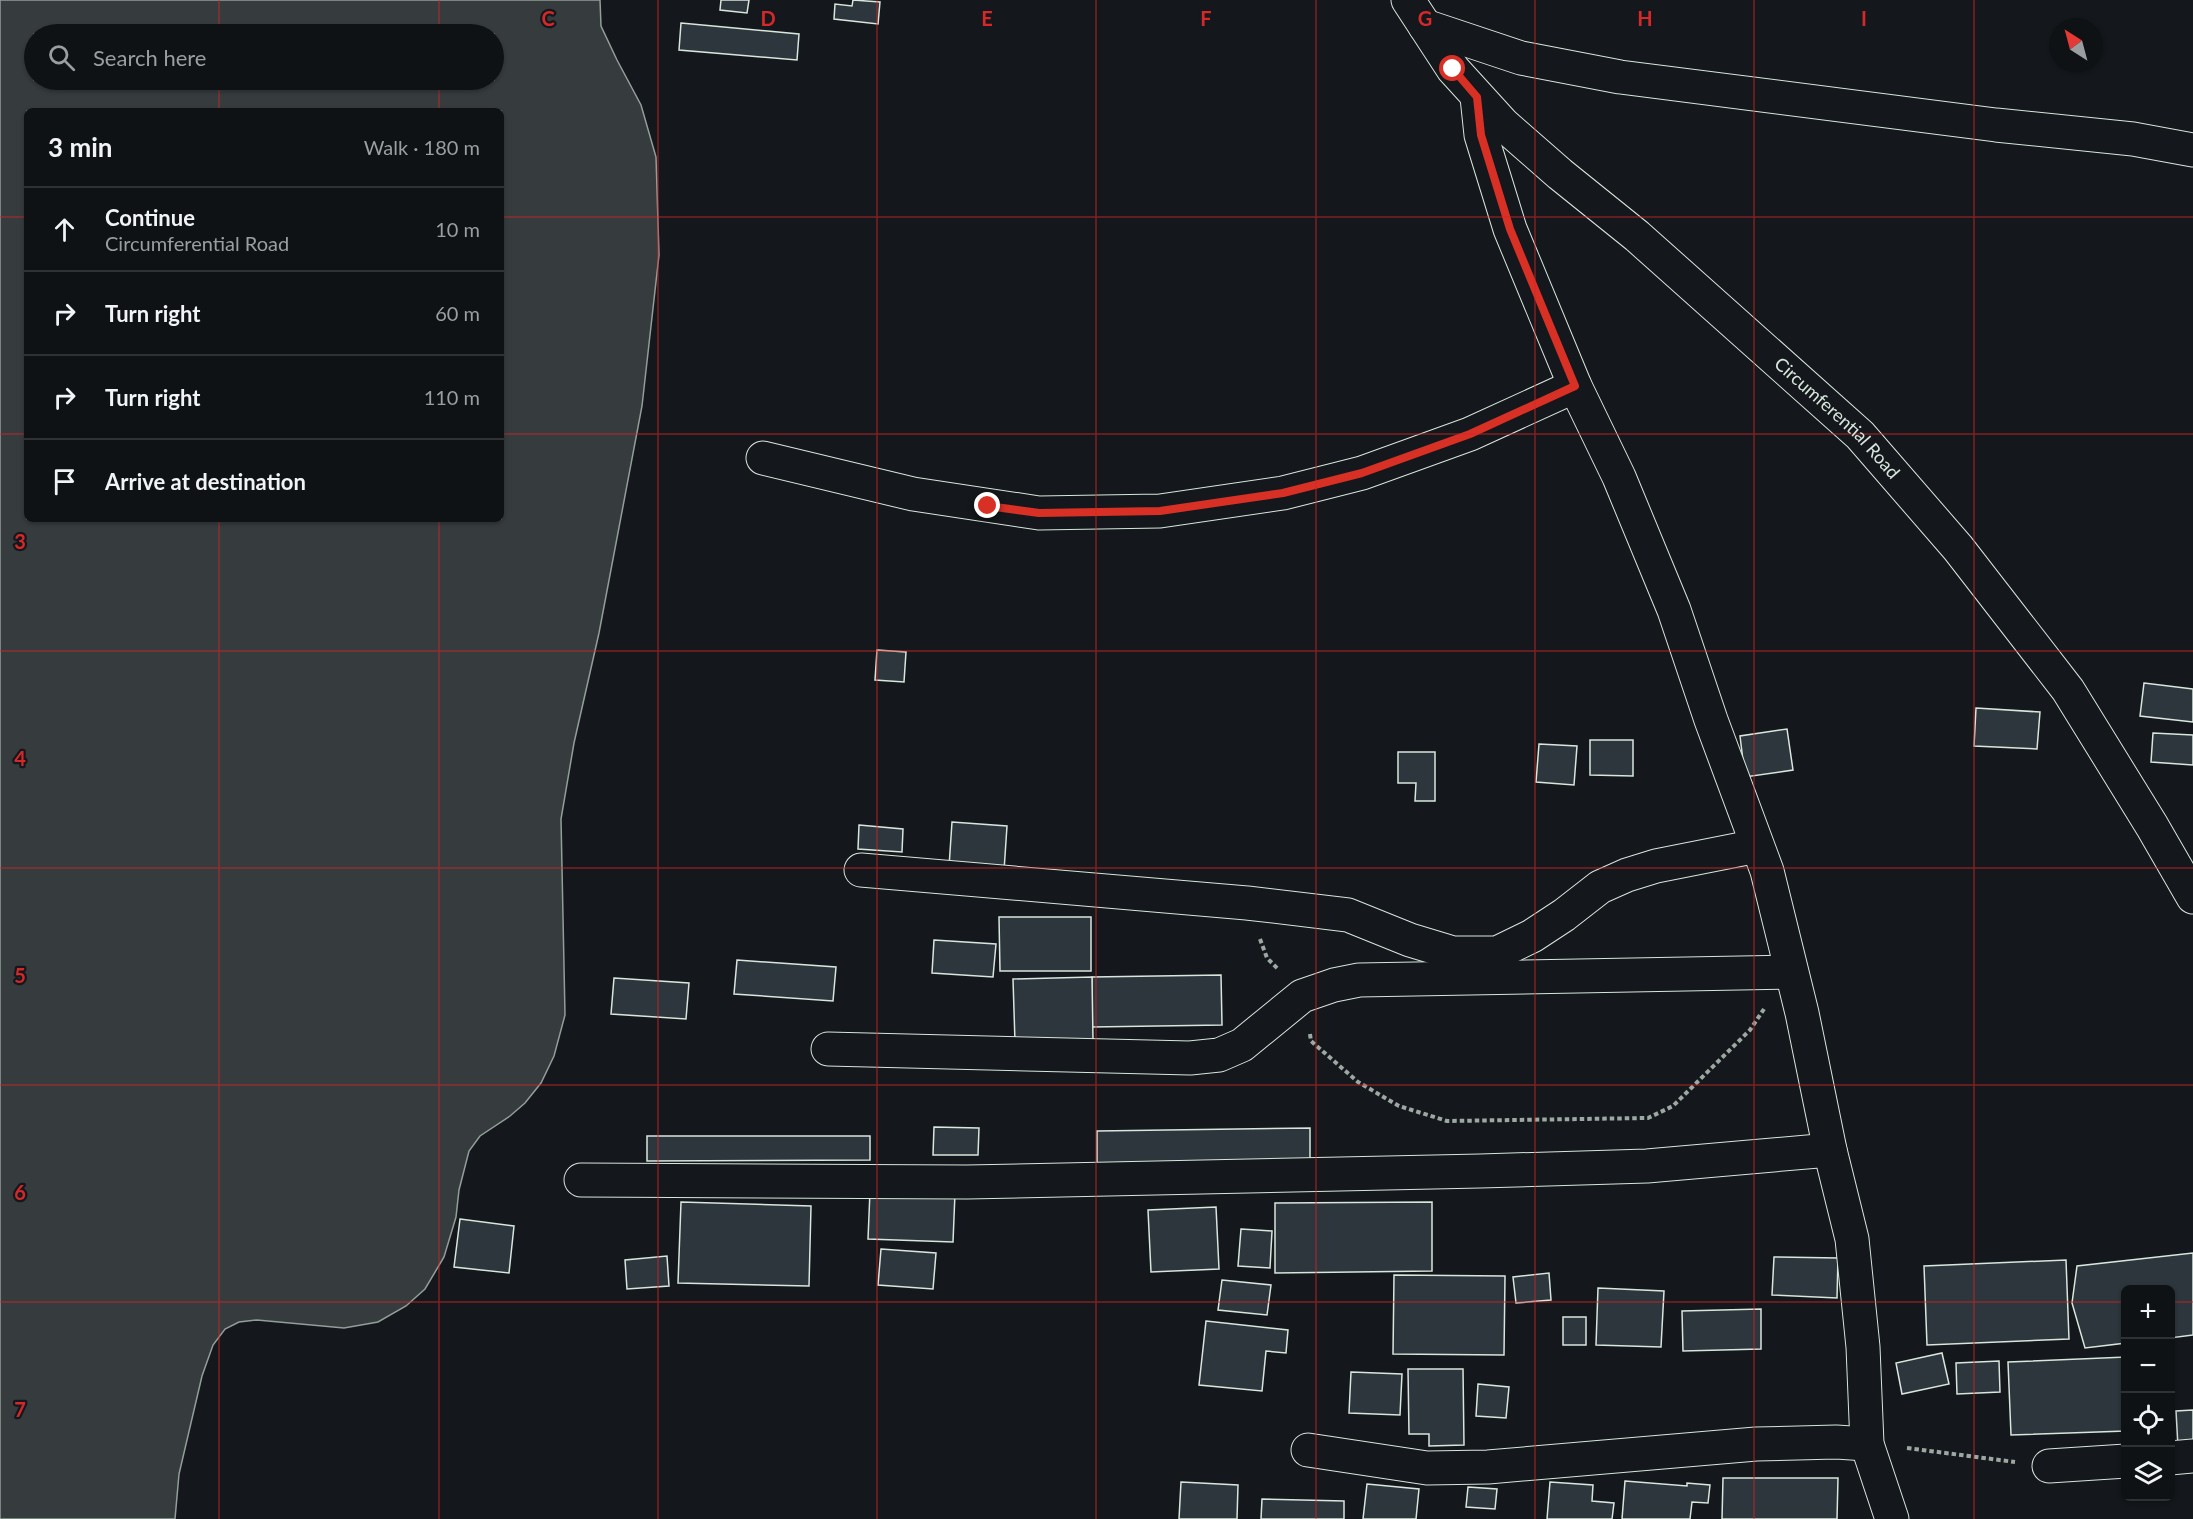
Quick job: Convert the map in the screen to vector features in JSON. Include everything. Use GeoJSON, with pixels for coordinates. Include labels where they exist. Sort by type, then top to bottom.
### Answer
{"type":"FeatureCollection","features":[{"type":"Feature","properties":{"kind":"street","name":"Circumferential Road"},"geometry":{"type":"LineString","coordinates":[[1417,13],[1453,69],[1504,125],[1637,236],[1860,435],[1958,548],[2068,690],[2193,897]]}},
{"type":"Feature","properties":{"kind":"street"},"geometry":{"type":"LineString","coordinates":[[1417,13],[1521,58],[1620,77],[1996,125],[2133,140],[2193,150]]}},
{"type":"Feature","properties":{"kind":"street"},"geometry":{"type":"LineString","coordinates":[[1477,97],[1481,135],[1510,229],[1575,386],[1618,477],[1674,610],[1711,720],[1767,871],[1852,1239],[1863,1347],[1867,1444],[1892,1519]]}},
{"type":"Feature","properties":{"kind":"street"},"geometry":{"type":"LineString","coordinates":[[763,458],[913,494],[1029,512],[1160,511],[1283,493],[1362,473],[1470,434],[1575,386]]}},
{"type":"Feature","properties":{"kind":"street"},"geometry":{"type":"LineString","coordinates":[[861,870],[1247,903],[1348,915],[1410,940],[1453,953],[1497,953],[1532,936],[1600,887],[1627,875],[1656,866],[1757,846]]}},
{"type":"Feature","properties":{"kind":"street"},"geometry":{"type":"LineString","coordinates":[[828,1049],[1190,1058],[1219,1055],[1242,1045],[1302,996],[1334,985],[1359,980],[1791,972]]}},
{"type":"Feature","properties":{"kind":"street"},"geometry":{"type":"LineString","coordinates":[[581,1180],[967,1182],[1468,1172],[1647,1166],[1830,1150]]}},
{"type":"Feature","properties":{"kind":"street"},"geometry":{"type":"LineString","coordinates":[[1308,1449],[1427,1468],[1488,1467],[1756,1444],[1836,1442],[1867,1444]]}},
{"type":"Feature","properties":{"kind":"street"},"geometry":{"type":"LineString","coordinates":[[2175,1458],[2193,1456]]}},
{"type":"Feature","properties":{"kind":"street"},"geometry":{"type":"LineString","coordinates":[[2049,1466],[2121,1461]]}},
{"type":"Feature","properties":{"kind":"path"},"geometry":{"type":"LineString","coordinates":[[1247,903],[1267,958],[1302,996],[1311,1041],[1358,1082],[1399,1106],[1447,1121],[1648,1118],[1672,1106],[1749,1030],[1791,972]]}},
{"type":"Feature","properties":{"kind":"path"},"geometry":{"type":"LineString","coordinates":[[1867,1444],[2049,1466]]}},
{"type":"Feature","properties":{"kind":"shaded area"},"geometry":{"type":"Polygon","coordinates":[[[0,0],[600,0],[601,26],[641,105],[656,157],[659,255],[642,406],[599,633],[574,743],[561,819],[565,1015],[554,1056],[541,1083],[525,1103],[480,1136],[469,1151],[459,1190],[456,1217],[444,1257],[425,1289],[406,1306],[378,1322],[344,1328],[257,1320],[239,1322],[225,1329],[213,1345],[202,1376],[179,1474],[175,1519],[0,1519],[0,0]]]}},
{"type":"Feature","properties":{"kind":"building"},"geometry":{"type":"Polygon","coordinates":[[[721,0],[749,0],[747,13],[720,10],[721,0]]]}},
{"type":"Feature","properties":{"kind":"building"},"geometry":{"type":"Polygon","coordinates":[[[853,0],[880,2],[878,24],[834,19],[835,4],[852,6],[853,0]]]}},
{"type":"Feature","properties":{"kind":"building"},"geometry":{"type":"Polygon","coordinates":[[[681,23],[799,34],[797,60],[679,50],[681,23]]]}},
{"type":"Feature","properties":{"kind":"building"},"geometry":{"type":"Polygon","coordinates":[[[877,650],[906,652],[904,682],[875,680],[877,650]]]}},
{"type":"Feature","properties":{"kind":"building"},"geometry":{"type":"Polygon","coordinates":[[[2144,683],[2193,689],[2193,722],[2140,716],[2144,683]]]}},
{"type":"Feature","properties":{"kind":"building"},"geometry":{"type":"Polygon","coordinates":[[[1976,708],[2040,712],[2037,749],[1974,746],[1976,708]]]}},
{"type":"Feature","properties":{"kind":"building"},"geometry":{"type":"Polygon","coordinates":[[[1787,729],[1793,770],[1745,777],[1740,736],[1787,729]]]}},
{"type":"Feature","properties":{"kind":"building"},"geometry":{"type":"Polygon","coordinates":[[[2153,733],[2193,735],[2193,765],[2151,762],[2153,733]]]}},
{"type":"Feature","properties":{"kind":"building"},"geometry":{"type":"Polygon","coordinates":[[[1590,740],[1633,740],[1633,776],[1590,775],[1590,740]]]}},
{"type":"Feature","properties":{"kind":"building"},"geometry":{"type":"Polygon","coordinates":[[[1539,744],[1577,746],[1574,785],[1536,782],[1539,744]]]}},
{"type":"Feature","properties":{"kind":"building"},"geometry":{"type":"Polygon","coordinates":[[[1398,752],[1435,752],[1435,801],[1415,801],[1416,783],[1398,783],[1398,752]]]}},
{"type":"Feature","properties":{"kind":"building"},"geometry":{"type":"Polygon","coordinates":[[[952,822],[1007,826],[1004,871],[949,867],[952,822]]]}},
{"type":"Feature","properties":{"kind":"building"},"geometry":{"type":"Polygon","coordinates":[[[859,825],[903,829],[902,852],[858,849],[859,825]]]}},
{"type":"Feature","properties":{"kind":"building"},"geometry":{"type":"Polygon","coordinates":[[[999,917],[1091,917],[1091,971],[1000,971],[999,917]]]}},
{"type":"Feature","properties":{"kind":"building"},"geometry":{"type":"Polygon","coordinates":[[[934,940],[996,944],[993,977],[932,973],[934,940]]]}},
{"type":"Feature","properties":{"kind":"building"},"geometry":{"type":"Polygon","coordinates":[[[737,960],[836,967],[833,1001],[734,994],[737,960]]]}},
{"type":"Feature","properties":{"kind":"building"},"geometry":{"type":"Polygon","coordinates":[[[1221,975],[1222,1025],[1092,1027],[1092,977],[1221,975]]]}},
{"type":"Feature","properties":{"kind":"building"},"geometry":{"type":"Polygon","coordinates":[[[1092,977],[1093,1040],[1015,1042],[1013,979],[1092,977]]]}},
{"type":"Feature","properties":{"kind":"building"},"geometry":{"type":"Polygon","coordinates":[[[614,978],[689,983],[686,1019],[611,1014],[614,978]]]}},
{"type":"Feature","properties":{"kind":"building"},"geometry":{"type":"Polygon","coordinates":[[[934,1127],[979,1128],[978,1155],[933,1155],[934,1127]]]}},
{"type":"Feature","properties":{"kind":"building"},"geometry":{"type":"Polygon","coordinates":[[[1310,1128],[1310,1160],[1097,1163],[1097,1131],[1310,1128]]]}},
{"type":"Feature","properties":{"kind":"building"},"geometry":{"type":"Polygon","coordinates":[[[647,1136],[870,1136],[870,1160],[647,1161],[647,1136]]]}},
{"type":"Feature","properties":{"kind":"building"},"geometry":{"type":"Polygon","coordinates":[[[870,1191],[955,1193],[953,1242],[868,1239],[870,1191]]]}},
{"type":"Feature","properties":{"kind":"building"},"geometry":{"type":"Polygon","coordinates":[[[681,1202],[811,1206],[809,1286],[678,1283],[681,1202]]]}},
{"type":"Feature","properties":{"kind":"building"},"geometry":{"type":"Polygon","coordinates":[[[1432,1202],[1432,1271],[1275,1273],[1275,1203],[1432,1202]]]}},
{"type":"Feature","properties":{"kind":"building"},"geometry":{"type":"Polygon","coordinates":[[[1216,1207],[1219,1269],[1151,1272],[1148,1210],[1216,1207]]]}},
{"type":"Feature","properties":{"kind":"building"},"geometry":{"type":"Polygon","coordinates":[[[460,1219],[514,1226],[509,1273],[454,1267],[460,1219]]]}},
{"type":"Feature","properties":{"kind":"building"},"geometry":{"type":"Polygon","coordinates":[[[1241,1229],[1272,1231],[1270,1268],[1238,1266],[1241,1229]]]}},
{"type":"Feature","properties":{"kind":"building"},"geometry":{"type":"Polygon","coordinates":[[[881,1249],[936,1253],[933,1289],[878,1285],[881,1249]]]}},
{"type":"Feature","properties":{"kind":"building"},"geometry":{"type":"Polygon","coordinates":[[[2193,1253],[2193,1335],[2175,1337],[2175,1285],[2121,1285],[2121,1344],[2085,1348],[2072,1303],[2077,1266],[2193,1253]]]}},
{"type":"Feature","properties":{"kind":"building"},"geometry":{"type":"Polygon","coordinates":[[[667,1256],[669,1286],[627,1289],[625,1260],[667,1256]]]}},
{"type":"Feature","properties":{"kind":"building"},"geometry":{"type":"Polygon","coordinates":[[[1774,1257],[1838,1258],[1837,1298],[1772,1295],[1774,1257]]]}},
{"type":"Feature","properties":{"kind":"building"},"geometry":{"type":"Polygon","coordinates":[[[2066,1260],[2069,1339],[1927,1345],[1924,1266],[2066,1260]]]}},
{"type":"Feature","properties":{"kind":"building"},"geometry":{"type":"Polygon","coordinates":[[[1549,1273],[1551,1300],[1516,1303],[1513,1277],[1549,1273]]]}},
{"type":"Feature","properties":{"kind":"building"},"geometry":{"type":"Polygon","coordinates":[[[1394,1275],[1505,1276],[1504,1355],[1393,1354],[1394,1275]]]}},
{"type":"Feature","properties":{"kind":"building"},"geometry":{"type":"Polygon","coordinates":[[[1222,1280],[1271,1285],[1267,1315],[1218,1310],[1222,1280]]]}},
{"type":"Feature","properties":{"kind":"building"},"geometry":{"type":"Polygon","coordinates":[[[1598,1288],[1664,1291],[1661,1347],[1596,1345],[1598,1288]]]}},
{"type":"Feature","properties":{"kind":"building"},"geometry":{"type":"Polygon","coordinates":[[[1761,1309],[1761,1349],[1683,1351],[1682,1311],[1761,1309]]]}},
{"type":"Feature","properties":{"kind":"building"},"geometry":{"type":"Polygon","coordinates":[[[1563,1317],[1586,1317],[1586,1345],[1563,1345],[1563,1317]]]}},
{"type":"Feature","properties":{"kind":"building"},"geometry":{"type":"Polygon","coordinates":[[[1206,1321],[1288,1330],[1286,1353],[1266,1351],[1262,1391],[1199,1385],[1206,1321]]]}},
{"type":"Feature","properties":{"kind":"building"},"geometry":{"type":"Polygon","coordinates":[[[1942,1353],[1949,1384],[1902,1394],[1896,1363],[1942,1353]]]}},
{"type":"Feature","properties":{"kind":"building"},"geometry":{"type":"Polygon","coordinates":[[[2121,1357],[2121,1431],[2011,1435],[2008,1362],[2121,1357]]]}},
{"type":"Feature","properties":{"kind":"building"},"geometry":{"type":"Polygon","coordinates":[[[1999,1361],[2000,1392],[1957,1394],[1956,1363],[1999,1361]]]}},
{"type":"Feature","properties":{"kind":"building"},"geometry":{"type":"Polygon","coordinates":[[[1408,1369],[1463,1369],[1464,1445],[1429,1446],[1429,1434],[1409,1434],[1408,1369]]]}},
{"type":"Feature","properties":{"kind":"building"},"geometry":{"type":"Polygon","coordinates":[[[1351,1372],[1402,1374],[1400,1415],[1349,1413],[1351,1372]]]}},
{"type":"Feature","properties":{"kind":"building"},"geometry":{"type":"Polygon","coordinates":[[[1478,1384],[1509,1387],[1506,1418],[1476,1416],[1478,1384]]]}},
{"type":"Feature","properties":{"kind":"building"},"geometry":{"type":"Polygon","coordinates":[[[2193,1410],[2193,1446],[2178,1447],[2176,1411],[2193,1410]]]}},
{"type":"Feature","properties":{"kind":"building"},"geometry":{"type":"Polygon","coordinates":[[[1723,1478],[1838,1478],[1837,1519],[1722,1519],[1723,1478]]]}},
{"type":"Feature","properties":{"kind":"building"},"geometry":{"type":"Polygon","coordinates":[[[1625,1481],[1687,1486],[1687,1483],[1710,1485],[1708,1503],[1692,1502],[1690,1519],[1622,1519],[1625,1481]]]}},
{"type":"Feature","properties":{"kind":"building"},"geometry":{"type":"Polygon","coordinates":[[[1181,1482],[1238,1485],[1237,1519],[1179,1519],[1181,1482]]]}},
{"type":"Feature","properties":{"kind":"building"},"geometry":{"type":"Polygon","coordinates":[[[1550,1482],[1593,1485],[1592,1501],[1614,1503],[1612,1519],[1547,1519],[1550,1482]]]}},
{"type":"Feature","properties":{"kind":"building"},"geometry":{"type":"Polygon","coordinates":[[[1367,1484],[1419,1489],[1416,1519],[1363,1519],[1367,1484]]]}},
{"type":"Feature","properties":{"kind":"building"},"geometry":{"type":"Polygon","coordinates":[[[1468,1487],[1497,1489],[1495,1509],[1466,1507],[1468,1487]]]}},
{"type":"Feature","properties":{"kind":"building"},"geometry":{"type":"Polygon","coordinates":[[[1262,1499],[1344,1501],[1344,1519],[1261,1519],[1262,1499]]]}},
{"type":"Feature","properties":{"kind":"route"},"geometry":{"type":"LineString","coordinates":[[988,506],[1039,513],[1160,511],[1283,493],[1362,473],[1470,434],[1575,386],[1510,229],[1481,135],[1477,97],[1453,69]]}}]}
